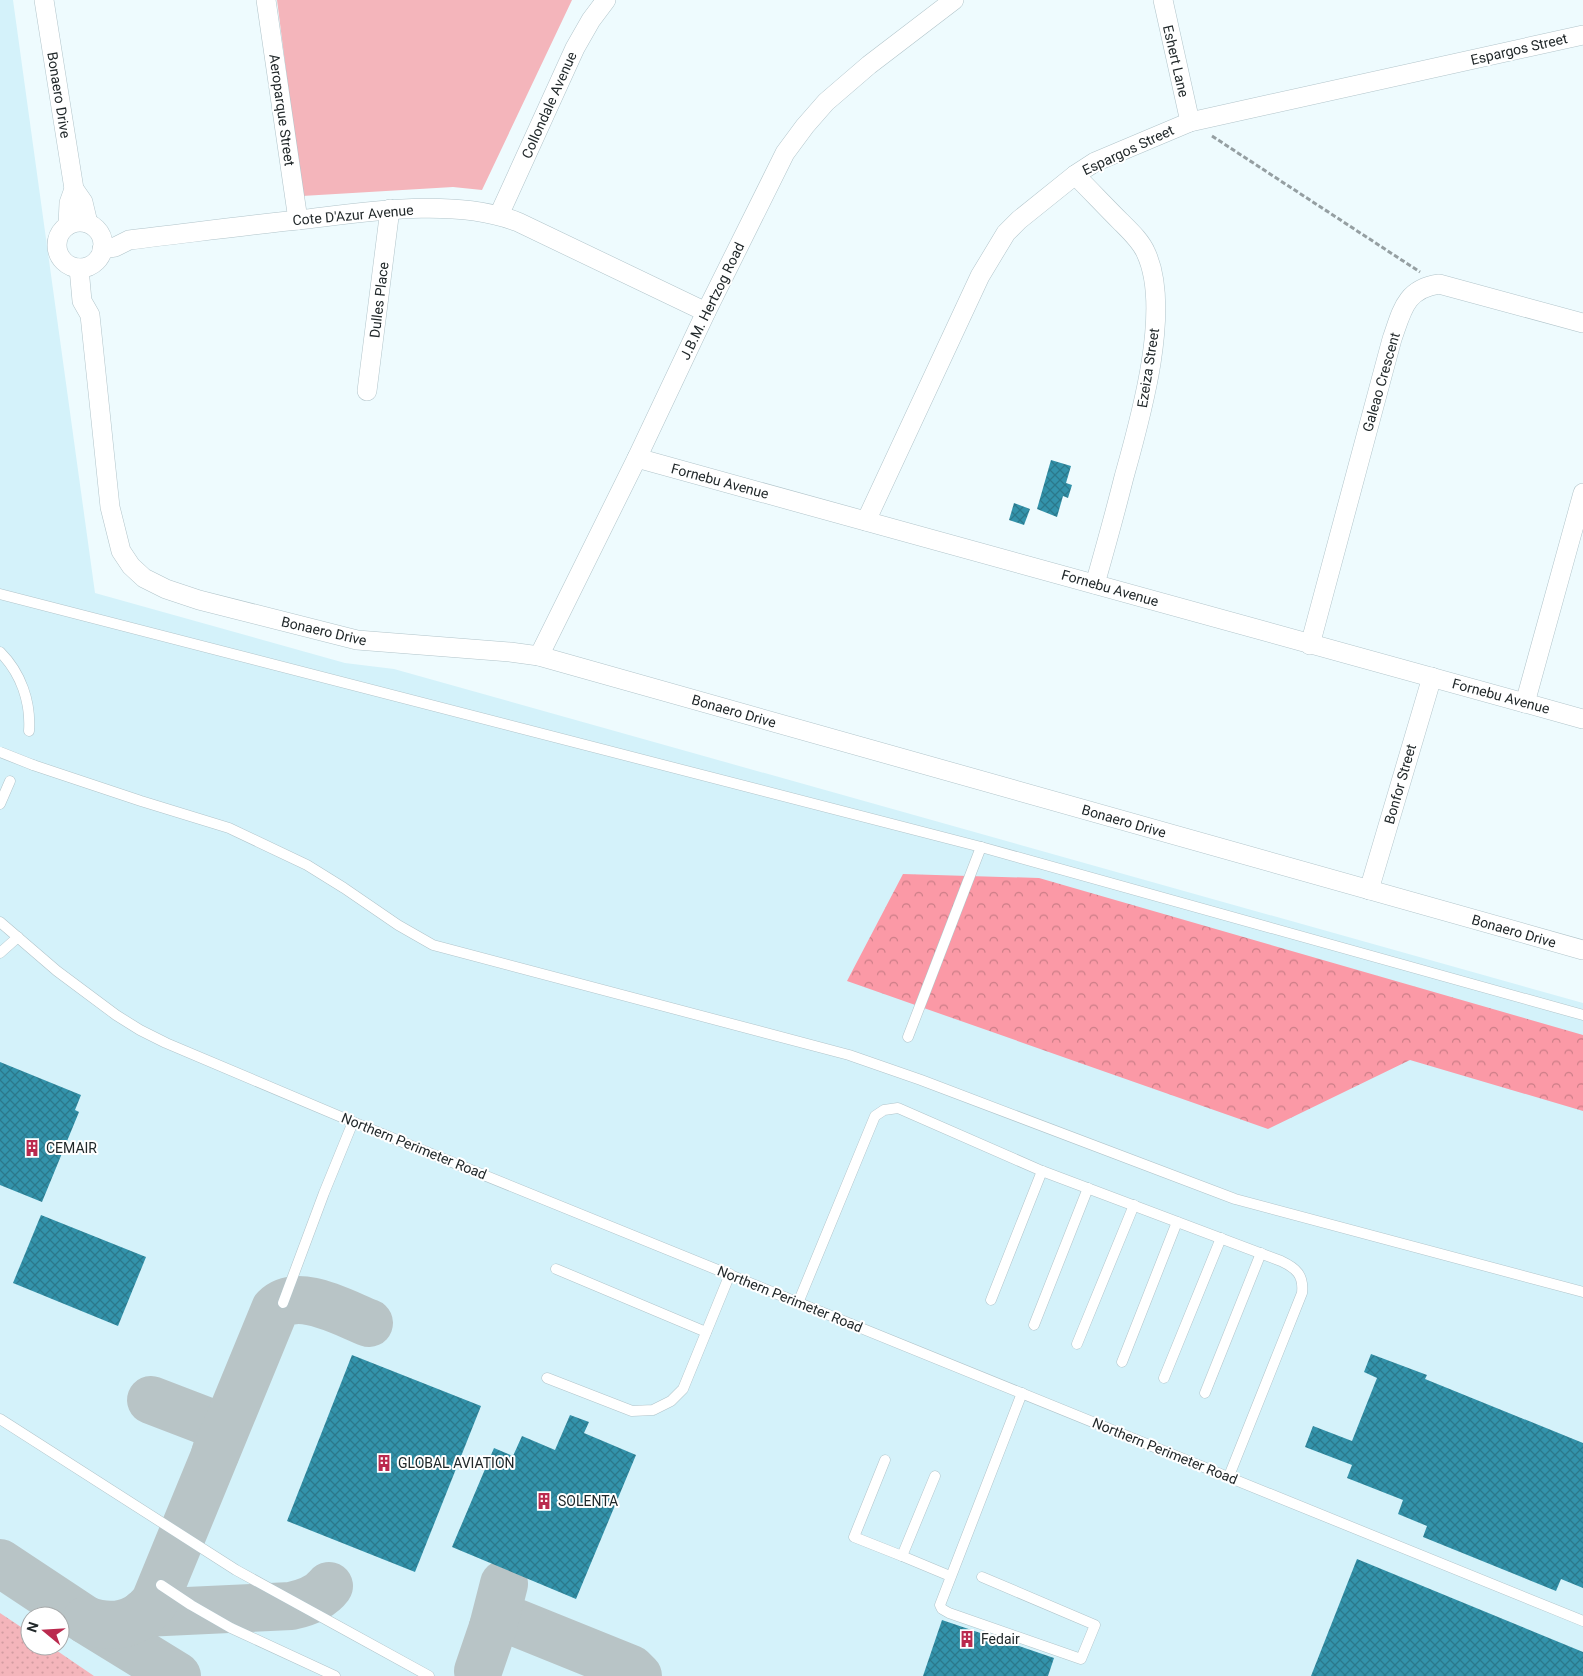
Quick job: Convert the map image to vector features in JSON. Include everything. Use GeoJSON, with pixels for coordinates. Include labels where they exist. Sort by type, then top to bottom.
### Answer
{"type":"FeatureCollection","features":[{"type":"Feature","properties":{"kind":"street","name":"Bonaero Drive"},"geometry":{"type":"LineString","coordinates":[[44,0],[74,189],[83,202],[97,236]]}},
{"type":"Feature","properties":{"kind":"street","name":"Aeroparque Street"},"geometry":{"type":"LineString","coordinates":[[266,0],[298,220]]}},
{"type":"Feature","properties":{"kind":"street","name":"Collondale Avenue"},"geometry":{"type":"LineString","coordinates":[[499,215],[575,48],[591,20],[606,0]]}},
{"type":"Feature","properties":{"kind":"street","name":"J.B.M. Hertzog Road"},"geometry":{"type":"LineString","coordinates":[[539,656],[785,153],[826,102],[869,65],[954,0]]}},
{"type":"Feature","properties":{"kind":"street","name":"Eshert Lane"},"geometry":{"type":"LineString","coordinates":[[1163,0],[1190,122]]}},
{"type":"Feature","properties":{"kind":"street","name":"Espargos Street"},"geometry":{"type":"LineString","coordinates":[[866,521],[980,276],[994,252],[1006,233],[1019,220],[1075,175],[1095,162],[1190,122],[1583,35]]}},
{"type":"Feature","properties":{"kind":"street","name":"Ezeiza Street"},"geometry":{"type":"LineString","coordinates":[[1075,175],[1138,239],[1151,265],[1155,278],[1156,296],[1152,352],[1142,413],[1095,584]]}},
{"type":"Feature","properties":{"kind":"street","name":"Bonaero Drive"},"geometry":{"type":"LineString","coordinates":[[68,225],[69,203],[74,189]]}},
{"type":"Feature","properties":{"kind":"street","name":"Cote D'Azur Avenue"},"geometry":{"type":"LineString","coordinates":[[97,236],[114,234],[129,240],[390,209],[451,210],[499,215],[518,222],[706,312]]}},
{"type":"Feature","properties":{"kind":"street","name":"Dulles Place"},"geometry":{"type":"LineString","coordinates":[[367,391],[390,209]]}},
{"type":"Feature","properties":{"kind":"street"},"geometry":{"type":"LineString","coordinates":[[78,222],[97,236],[98,258],[85,266],[68,264],[60,256],[57,244],[60,233],[68,225],[78,222]]}},
{"type":"Feature","properties":{"kind":"street","name":"Bonaero Drive"},"geometry":{"type":"LineString","coordinates":[[85,266],[95,303],[90,315],[110,508],[121,551],[131,566],[144,578],[199,600],[357,640],[539,656],[1583,950]]}},
{"type":"Feature","properties":{"kind":"street"},"geometry":{"type":"LineString","coordinates":[[1439,284],[1583,323]]}},
{"type":"Feature","properties":{"kind":"street","name":"Galeao Crescent"},"geometry":{"type":"LineString","coordinates":[[1310,645],[1400,316],[1404,306],[1413,295],[1424,287],[1439,284]]}},
{"type":"Feature","properties":{"kind":"street","name":"Fornebu Avenue"},"geometry":{"type":"LineString","coordinates":[[637,458],[1583,719]]}},
{"type":"Feature","properties":{"kind":"street"},"geometry":{"type":"LineString","coordinates":[[1525,703],[1583,493]]}},
{"type":"Feature","properties":{"kind":"street","name":"Bonfor Street"},"geometry":{"type":"LineString","coordinates":[[1369,890],[1432,677]]}},
{"type":"Feature","properties":{"kind":"lane"},"geometry":{"type":"LineString","coordinates":[[0,594],[981,847],[1583,1015]]}},
{"type":"Feature","properties":{"kind":"lane"},"geometry":{"type":"LineString","coordinates":[[0,652],[13,667],[21,681],[30,715],[29,731]]}},
{"type":"Feature","properties":{"kind":"lane"},"geometry":{"type":"LineString","coordinates":[[0,752],[141,801],[229,828],[307,865],[398,925],[433,945],[849,1055],[921,1080],[1235,1199],[1583,1292]]}},
{"type":"Feature","properties":{"kind":"lane"},"geometry":{"type":"LineString","coordinates":[[0,804],[10,781]]}},
{"type":"Feature","properties":{"kind":"lane"},"geometry":{"type":"LineString","coordinates":[[908,1037],[981,847]]}},
{"type":"Feature","properties":{"kind":"lane","name":"Northern Perimeter Road"},"geometry":{"type":"LineString","coordinates":[[0,922],[57,971],[116,1015],[140,1030],[175,1046],[353,1122],[1583,1621]]}},
{"type":"Feature","properties":{"kind":"lane"},"geometry":{"type":"LineString","coordinates":[[0,952],[18,937]]}},
{"type":"Feature","properties":{"kind":"lane"},"geometry":{"type":"LineString","coordinates":[[798,1303],[875,1116],[884,1110],[898,1108],[1042,1171],[1281,1260],[1295,1268],[1302,1279],[1302,1293],[1229,1476]]}},
{"type":"Feature","properties":{"kind":"lane"},"geometry":{"type":"LineString","coordinates":[[283,1303],[353,1122]]}},
{"type":"Feature","properties":{"kind":"lane"},"geometry":{"type":"LineString","coordinates":[[991,1300],[1042,1171]]}},
{"type":"Feature","properties":{"kind":"lane"},"geometry":{"type":"LineString","coordinates":[[1034,1325],[1088,1188]]}},
{"type":"Feature","properties":{"kind":"lane"},"geometry":{"type":"LineString","coordinates":[[1078,1344],[1134,1205]]}},
{"type":"Feature","properties":{"kind":"lane"},"geometry":{"type":"LineString","coordinates":[[1122,1362],[1177,1222]]}},
{"type":"Feature","properties":{"kind":"lane"},"geometry":{"type":"LineString","coordinates":[[1164,1378],[1221,1238]]}},
{"type":"Feature","properties":{"kind":"lane"},"geometry":{"type":"LineString","coordinates":[[1205,1393],[1261,1253]]}},
{"type":"Feature","properties":{"kind":"lane"},"geometry":{"type":"LineString","coordinates":[[556,1269],[706,1332]]}},
{"type":"Feature","properties":{"kind":"lane"},"geometry":{"type":"LineString","coordinates":[[547,1378],[632,1411],[653,1410],[671,1401],[683,1389],[730,1274]]}},
{"type":"Feature","properties":{"kind":"lane"},"geometry":{"type":"LineString","coordinates":[[982,1577],[1095,1625],[1080,1659],[948,1613],[942,1609],[940,1600],[1022,1393]]}},
{"type":"Feature","properties":{"kind":"lane"},"geometry":{"type":"LineString","coordinates":[[0,1418],[236,1570],[429,1676]]}},
{"type":"Feature","properties":{"kind":"lane"},"geometry":{"type":"LineString","coordinates":[[885,1460],[854,1537],[950,1576]]}},
{"type":"Feature","properties":{"kind":"lane"},"geometry":{"type":"LineString","coordinates":[[902,1556],[935,1476]]}},
{"type":"Feature","properties":{"kind":"lane"},"geometry":{"type":"LineString","coordinates":[[161,1585],[231,1628],[335,1676]]}},
{"type":"Feature","properties":{"kind":"path"},"geometry":{"type":"LineString","coordinates":[[1190,122],[1439,284]]}},
{"type":"Feature","properties":{"kind":"shaded area"},"geometry":{"type":"Polygon","coordinates":[[[0,0],[13,0],[95,593],[345,663],[394,669],[1583,1003],[1583,1676],[0,1676],[0,0]]]}},
{"type":"Feature","properties":{"kind":"shaded area"},"geometry":{"type":"Polygon","coordinates":[[[277,0],[572,0],[482,190],[453,187],[302,196],[277,0]]]}},
{"type":"Feature","properties":{"kind":"shaded area"},"geometry":{"type":"Polygon","coordinates":[[[0,1613],[20,1626],[20,1656],[65,1656],[94,1676],[0,1676],[0,1613]]]}},
{"type":"Feature","properties":{"kind":"green space"},"geometry":{"type":"Polygon","coordinates":[[[903,874],[1039,878],[1583,1035],[1583,1111],[1410,1060],[1268,1129],[847,981],[903,874]]]}},
{"type":"Feature","properties":{"kind":"building"},"geometry":{"type":"Polygon","coordinates":[[[1051,460],[1071,466],[1066,483],[1072,485],[1068,498],[1063,496],[1057,517],[1037,509],[1051,460]]]}},
{"type":"Feature","properties":{"kind":"building"},"geometry":{"type":"Polygon","coordinates":[[[1014,503],[1030,509],[1024,525],[1009,520],[1014,503]]]}},
{"type":"Feature","properties":{"kind":"building","name":"CEMAIR"},"geometry":{"type":"Polygon","coordinates":[[[0,1062],[81,1095],[75,1110],[79,1112],[42,1202],[0,1185],[0,1062]]]}},
{"type":"Feature","properties":{"kind":"building"},"geometry":{"type":"Polygon","coordinates":[[[41,1215],[146,1257],[118,1326],[13,1283],[41,1215]]]}},
{"type":"Feature","properties":{"kind":"building"},"geometry":{"type":"Polygon","coordinates":[[[1371,1354],[1427,1375],[1425,1379],[1583,1443],[1583,1588],[1561,1579],[1556,1591],[1423,1537],[1427,1526],[1398,1514],[1403,1500],[1347,1478],[1352,1465],[1305,1447],[1313,1426],[1352,1441],[1377,1378],[1364,1372],[1371,1354]]]}},
{"type":"Feature","properties":{"kind":"building","name":"GLOBAL AVIATION"},"geometry":{"type":"Polygon","coordinates":[[[352,1355],[481,1406],[415,1572],[287,1521],[352,1355]]]}},
{"type":"Feature","properties":{"kind":"building","name":"SOLENTA"},"geometry":{"type":"Polygon","coordinates":[[[570,1415],[589,1422],[584,1433],[636,1455],[576,1599],[452,1547],[494,1448],[513,1456],[522,1436],[555,1450],[570,1415]]]}},
{"type":"Feature","properties":{"kind":"building"},"geometry":{"type":"Polygon","coordinates":[[[1357,1559],[1583,1652],[1583,1676],[1311,1676],[1357,1559]]]}},
{"type":"Feature","properties":{"kind":"building","name":"Fedair"},"geometry":{"type":"Polygon","coordinates":[[[942,1620],[1054,1658],[1048,1676],[923,1676],[942,1620]]]}},
{"type":"Feature","properties":{"kind":"taxiway"},"geometry":{"type":"LineString","coordinates":[[86,1620],[106,1625],[124,1623],[141,1616],[155,1601],[275,1309],[285,1303],[296,1300],[309,1301],[322,1304],[369,1323]]}},
{"type":"Feature","properties":{"kind":"taxiway"},"geometry":{"type":"LineString","coordinates":[[151,1400],[211,1423],[216,1430],[217,1446],[215,1454]]}},
{"type":"Feature","properties":{"kind":"taxiway"},"geometry":{"type":"LineString","coordinates":[[0,1563],[86,1620],[177,1676]]}},
{"type":"Feature","properties":{"kind":"taxiway"},"geometry":{"type":"LineString","coordinates":[[478,1671],[493,1627],[504,1584]]}},
{"type":"Feature","properties":{"kind":"taxiway"},"geometry":{"type":"LineString","coordinates":[[144,1613],[291,1606],[312,1599],[329,1586]]}},
{"type":"Feature","properties":{"kind":"taxiway"},"geometry":{"type":"LineString","coordinates":[[493,1627],[501,1620],[513,1622],[631,1669],[638,1676]]}},
{"type":"Feature","properties":{"kind":"place","name":"CEMAIR"},"geometry":{"type":"Point","coordinates":[32,1148]}},
{"type":"Feature","properties":{"kind":"place","name":"GLOBAL AVIATION"},"geometry":{"type":"Point","coordinates":[384,1463]}},
{"type":"Feature","properties":{"kind":"place","name":"SOLENTA"},"geometry":{"type":"Point","coordinates":[544,1501]}},
{"type":"Feature","properties":{"kind":"place","name":"Fedair"},"geometry":{"type":"Point","coordinates":[967,1639]}}]}
